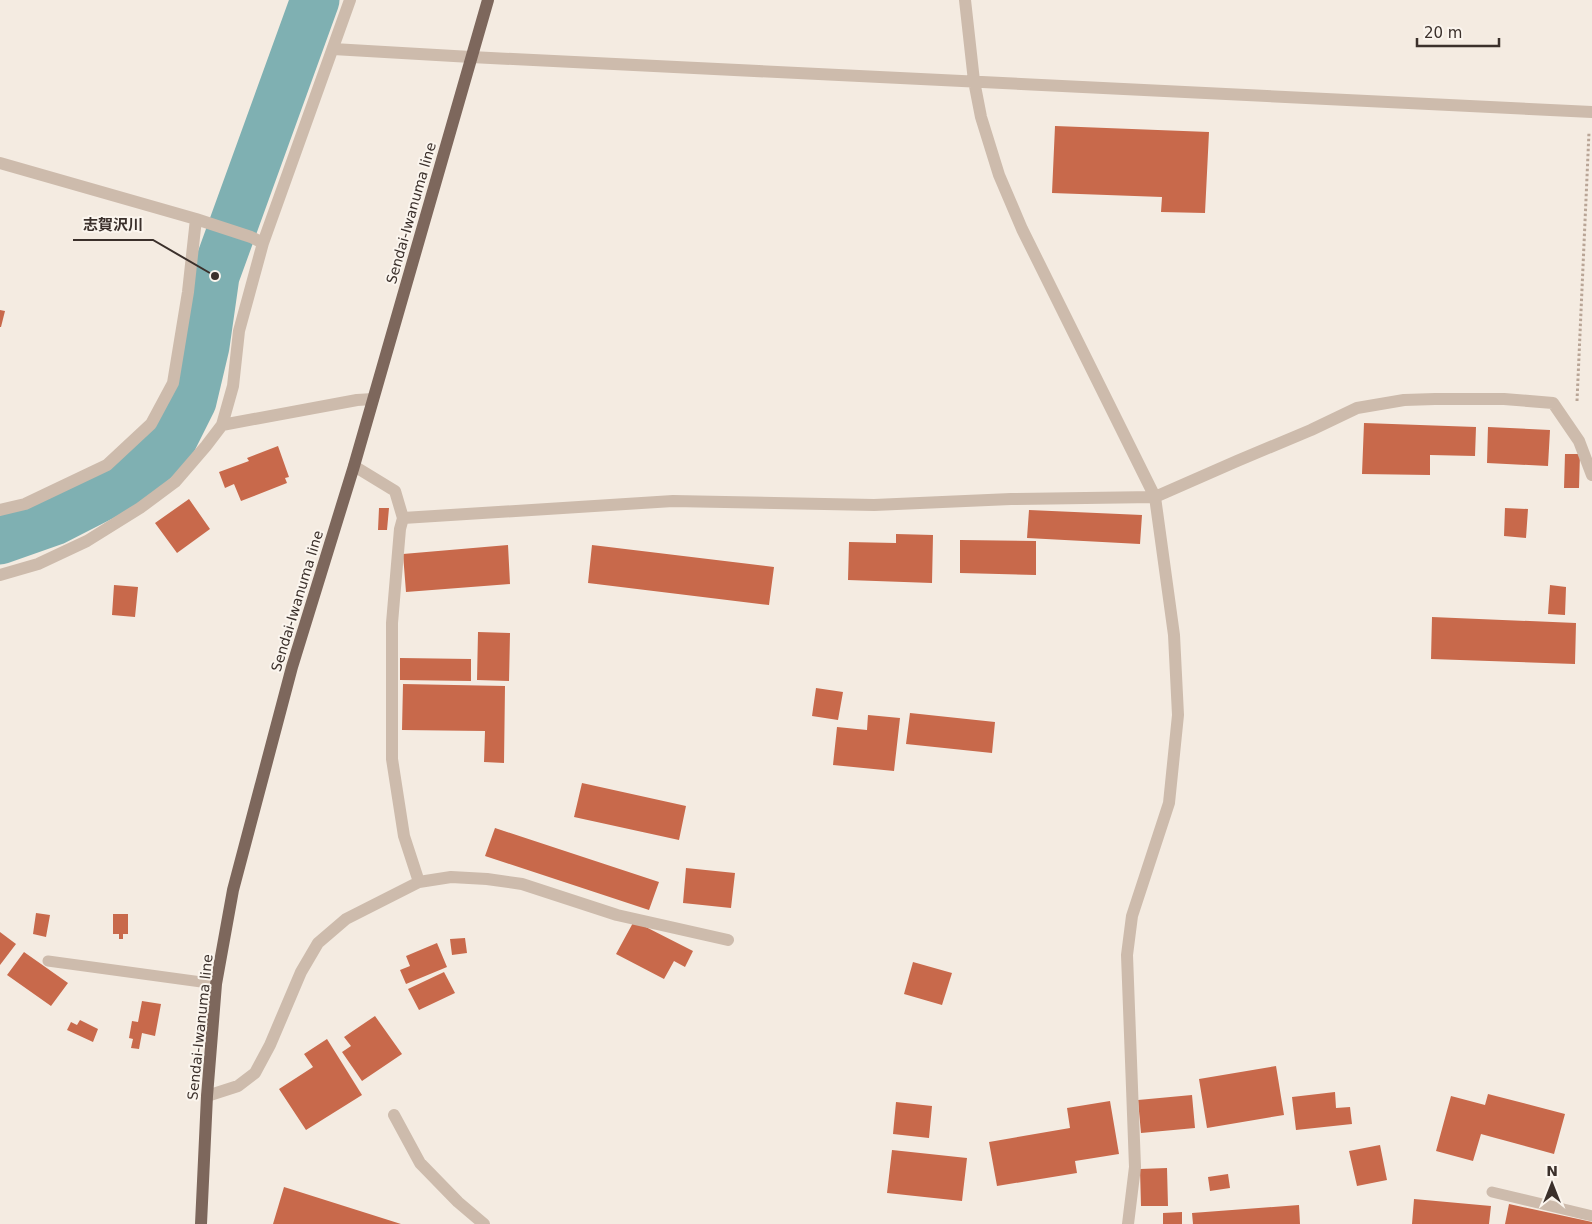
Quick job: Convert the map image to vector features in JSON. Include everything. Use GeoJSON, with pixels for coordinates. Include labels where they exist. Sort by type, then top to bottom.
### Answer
{"type":"FeatureCollection","features":[{"type":"Feature","properties":{"kind":"main road","name":"Sendai-Iwanuma line"},"geometry":{"type":"LineString","coordinates":[[201,1224],[207,1096],[216,984],[233,890],[292,667],[354,466],[488,0]]}},
{"type":"Feature","properties":{"kind":"street"},"geometry":{"type":"LineString","coordinates":[[0,575],[38,564],[88,541],[140,508],[175,482],[222,425],[233,386],[239,331],[257,240],[350,0]]}},
{"type":"Feature","properties":{"kind":"street"},"geometry":{"type":"LineString","coordinates":[[965,0],[974,81],[981,117],[999,175],[1022,229],[1155,497],[1174,636],[1178,715],[1169,803],[1132,916],[1127,955],[1135,1167],[1128,1224]]}},
{"type":"Feature","properties":{"kind":"street"},"geometry":{"type":"LineString","coordinates":[[332,49],[1591,112]]}},
{"type":"Feature","properties":{"kind":"street"},"geometry":{"type":"LineString","coordinates":[[0,163],[210,223],[257,240]]}},
{"type":"Feature","properties":{"kind":"street"},"geometry":{"type":"LineString","coordinates":[[0,510],[25,504],[106,465],[151,424],[173,383],[188,292],[196,219]]}},
{"type":"Feature","properties":{"kind":"street"},"geometry":{"type":"LineString","coordinates":[[222,425],[357,400],[373,399]]}},
{"type":"Feature","properties":{"kind":"street"},"geometry":{"type":"LineString","coordinates":[[402,524],[673,501],[874,505],[1155,497],[1311,430],[1357,408],[1404,400],[1504,399],[1553,403],[1579,441],[1592,475]]}},
{"type":"Feature","properties":{"kind":"street"},"geometry":{"type":"LineString","coordinates":[[354,466],[395,491],[402,524],[392,623],[392,759],[404,836],[419,882]]}},
{"type":"Feature","properties":{"kind":"street"},"geometry":{"type":"LineString","coordinates":[[207,1096],[238,1086],[255,1073],[270,1045],[301,972],[318,943],[346,919],[419,882],[451,877],[487,879],[522,884],[617,915],[728,940]]}},
{"type":"Feature","properties":{"kind":"street"},"geometry":{"type":"LineString","coordinates":[[394,1115],[420,1163],[458,1202],[484,1224]]}},
{"type":"Feature","properties":{"kind":"lane"},"geometry":{"type":"LineString","coordinates":[[48,961],[216,984]]}},
{"type":"Feature","properties":{"kind":"lane"},"geometry":{"type":"LineString","coordinates":[[1492,1192],[1592,1216]]}},
{"type":"Feature","properties":{"kind":"path"},"geometry":{"type":"LineString","coordinates":[[1575,435],[1591,112]]}},
{"type":"Feature","properties":{"kind":"building"},"geometry":{"type":"Polygon","coordinates":[[[1055,126],[1209,132],[1205,213],[1161,212],[1162,197],[1052,193],[1055,126]]]}},
{"type":"Feature","properties":{"kind":"building"},"geometry":{"type":"Polygon","coordinates":[[[0,310],[5,311],[1,327],[0,327],[0,310]]]}},
{"type":"Feature","properties":{"kind":"building"},"geometry":{"type":"Polygon","coordinates":[[[1364,423],[1476,427],[1475,456],[1430,455],[1430,475],[1362,474],[1364,423]]]}},
{"type":"Feature","properties":{"kind":"building"},"geometry":{"type":"Polygon","coordinates":[[[1488,427],[1550,430],[1548,466],[1487,463],[1488,427]]]}},
{"type":"Feature","properties":{"kind":"building"},"geometry":{"type":"Polygon","coordinates":[[[278,446],[289,477],[285,478],[287,483],[241,501],[234,484],[225,488],[219,472],[249,461],[247,458],[278,446]]]}},
{"type":"Feature","properties":{"kind":"building"},"geometry":{"type":"Polygon","coordinates":[[[1565,454],[1580,454],[1579,488],[1564,488],[1565,454]]]}},
{"type":"Feature","properties":{"kind":"building"},"geometry":{"type":"Polygon","coordinates":[[[189,499],[210,529],[177,553],[155,523],[189,499]]]}},
{"type":"Feature","properties":{"kind":"building"},"geometry":{"type":"Polygon","coordinates":[[[379,508],[389,508],[387,530],[378,530],[379,508]]]}},
{"type":"Feature","properties":{"kind":"building"},"geometry":{"type":"Polygon","coordinates":[[[1505,508],[1528,509],[1526,538],[1504,536],[1505,508]]]}},
{"type":"Feature","properties":{"kind":"building"},"geometry":{"type":"Polygon","coordinates":[[[1029,510],[1142,515],[1140,544],[1027,538],[1029,510]]]}},
{"type":"Feature","properties":{"kind":"building"},"geometry":{"type":"Polygon","coordinates":[[[896,534],[933,535],[932,583],[848,580],[849,542],[896,543],[896,534]]]}},
{"type":"Feature","properties":{"kind":"building"},"geometry":{"type":"Polygon","coordinates":[[[960,540],[1036,541],[1036,575],[960,573],[960,540]]]}},
{"type":"Feature","properties":{"kind":"building"},"geometry":{"type":"Polygon","coordinates":[[[508,545],[510,584],[406,592],[403,554],[508,545]]]}},
{"type":"Feature","properties":{"kind":"building"},"geometry":{"type":"Polygon","coordinates":[[[592,545],[774,567],[769,605],[588,583],[592,545]]]}},
{"type":"Feature","properties":{"kind":"building"},"geometry":{"type":"Polygon","coordinates":[[[114,585],[138,587],[135,617],[112,615],[114,585]]]}},
{"type":"Feature","properties":{"kind":"building"},"geometry":{"type":"Polygon","coordinates":[[[1550,585],[1566,587],[1565,615],[1548,614],[1550,585]]]}},
{"type":"Feature","properties":{"kind":"building"},"geometry":{"type":"Polygon","coordinates":[[[1432,617],[1576,623],[1575,664],[1431,659],[1432,617]]]}},
{"type":"Feature","properties":{"kind":"building"},"geometry":{"type":"Polygon","coordinates":[[[478,632],[510,633],[509,681],[477,680],[478,632]]]}},
{"type":"Feature","properties":{"kind":"building"},"geometry":{"type":"Polygon","coordinates":[[[400,658],[471,659],[471,681],[400,680],[400,658]]]}},
{"type":"Feature","properties":{"kind":"building"},"geometry":{"type":"Polygon","coordinates":[[[403,684],[505,686],[504,763],[484,762],[485,731],[402,730],[403,684]]]}},
{"type":"Feature","properties":{"kind":"building"},"geometry":{"type":"Polygon","coordinates":[[[816,688],[843,692],[838,720],[812,716],[816,688]]]}},
{"type":"Feature","properties":{"kind":"building"},"geometry":{"type":"Polygon","coordinates":[[[910,713],[995,722],[992,753],[906,744],[910,713]]]}},
{"type":"Feature","properties":{"kind":"building"},"geometry":{"type":"Polygon","coordinates":[[[868,715],[900,718],[894,771],[833,765],[837,727],[867,730],[868,715]]]}},
{"type":"Feature","properties":{"kind":"building"},"geometry":{"type":"Polygon","coordinates":[[[582,783],[686,806],[679,840],[574,817],[582,783]]]}},
{"type":"Feature","properties":{"kind":"building"},"geometry":{"type":"Polygon","coordinates":[[[495,828],[659,882],[649,910],[485,856],[495,828]]]}},
{"type":"Feature","properties":{"kind":"building"},"geometry":{"type":"Polygon","coordinates":[[[686,868],[735,873],[731,908],[683,903],[686,868]]]}},
{"type":"Feature","properties":{"kind":"building"},"geometry":{"type":"Polygon","coordinates":[[[36,913],[50,915],[46,937],[33,934],[36,913]]]}},
{"type":"Feature","properties":{"kind":"building"},"geometry":{"type":"Polygon","coordinates":[[[113,914],[128,914],[128,934],[123,934],[123,939],[119,939],[119,934],[113,934],[113,914]]]}},
{"type":"Feature","properties":{"kind":"building"},"geometry":{"type":"Polygon","coordinates":[[[634,921],[693,951],[685,967],[674,961],[664,979],[616,954],[634,921]]]}},
{"type":"Feature","properties":{"kind":"building"},"geometry":{"type":"Polygon","coordinates":[[[0,932],[16,944],[0,965],[0,932]]]}},
{"type":"Feature","properties":{"kind":"building"},"geometry":{"type":"Polygon","coordinates":[[[465,938],[467,953],[452,955],[450,939],[465,938]]]}},
{"type":"Feature","properties":{"kind":"building"},"geometry":{"type":"Polygon","coordinates":[[[437,943],[447,967],[406,984],[400,970],[410,966],[406,956],[437,943]]]}},
{"type":"Feature","properties":{"kind":"building"},"geometry":{"type":"Polygon","coordinates":[[[24,952],[68,983],[51,1006],[7,975],[24,952]]]}},
{"type":"Feature","properties":{"kind":"building"},"geometry":{"type":"Polygon","coordinates":[[[913,962],[952,973],[942,1005],[904,994],[913,962]]]}},
{"type":"Feature","properties":{"kind":"building"},"geometry":{"type":"Polygon","coordinates":[[[444,972],[455,993],[419,1010],[408,989],[444,972]]]}},
{"type":"Feature","properties":{"kind":"building"},"geometry":{"type":"Polygon","coordinates":[[[142,1001],[161,1004],[155,1036],[142,1033],[139,1049],[131,1048],[133,1039],[129,1038],[132,1021],[138,1022],[142,1001]]]}},
{"type":"Feature","properties":{"kind":"building"},"geometry":{"type":"Polygon","coordinates":[[[375,1016],[402,1054],[362,1081],[342,1052],[351,1046],[344,1037],[375,1016]]]}},
{"type":"Feature","properties":{"kind":"building"},"geometry":{"type":"Polygon","coordinates":[[[80,1020],[98,1029],[93,1042],[67,1030],[71,1022],[77,1025],[80,1020]]]}},
{"type":"Feature","properties":{"kind":"building"},"geometry":{"type":"Polygon","coordinates":[[[327,1039],[362,1095],[306,1130],[279,1089],[313,1067],[304,1054],[327,1039]]]}},
{"type":"Feature","properties":{"kind":"building"},"geometry":{"type":"Polygon","coordinates":[[[1276,1066],[1284,1115],[1207,1128],[1199,1079],[1276,1066]]]}},
{"type":"Feature","properties":{"kind":"building"},"geometry":{"type":"Polygon","coordinates":[[[1335,1092],[1336,1108],[1350,1107],[1352,1124],[1296,1130],[1292,1097],[1335,1092]]]}},
{"type":"Feature","properties":{"kind":"building"},"geometry":{"type":"Polygon","coordinates":[[[1488,1094],[1565,1114],[1554,1154],[1481,1134],[1473,1161],[1436,1151],[1451,1096],[1485,1105],[1488,1094]]]}},
{"type":"Feature","properties":{"kind":"building"},"geometry":{"type":"Polygon","coordinates":[[[1192,1095],[1195,1128],[1141,1133],[1138,1100],[1192,1095]]]}},
{"type":"Feature","properties":{"kind":"building"},"geometry":{"type":"Polygon","coordinates":[[[1110,1101],[1119,1154],[1075,1161],[1077,1173],[997,1186],[989,1142],[1070,1128],[1067,1108],[1110,1101]]]}},
{"type":"Feature","properties":{"kind":"building"},"geometry":{"type":"Polygon","coordinates":[[[896,1102],[932,1106],[929,1138],[893,1134],[896,1102]]]}},
{"type":"Feature","properties":{"kind":"building"},"geometry":{"type":"Polygon","coordinates":[[[1380,1145],[1387,1180],[1357,1186],[1349,1151],[1380,1145]]]}},
{"type":"Feature","properties":{"kind":"building"},"geometry":{"type":"Polygon","coordinates":[[[892,1150],[967,1158],[962,1201],[887,1193],[892,1150]]]}},
{"type":"Feature","properties":{"kind":"building"},"geometry":{"type":"Polygon","coordinates":[[[1167,1168],[1168,1206],[1141,1206],[1140,1169],[1167,1168]]]}},
{"type":"Feature","properties":{"kind":"building"},"geometry":{"type":"Polygon","coordinates":[[[1228,1174],[1230,1188],[1210,1191],[1208,1177],[1228,1174]]]}},
{"type":"Feature","properties":{"kind":"building"},"geometry":{"type":"Polygon","coordinates":[[[284,1187],[401,1224],[273,1224],[284,1187]]]}},
{"type":"Feature","properties":{"kind":"building"},"geometry":{"type":"Polygon","coordinates":[[[1414,1199],[1491,1206],[1489,1224],[1412,1224],[1414,1199]]]}},
{"type":"Feature","properties":{"kind":"building"},"geometry":{"type":"Polygon","coordinates":[[[1509,1204],[1592,1222],[1592,1224],[1505,1224],[1509,1204]]]}},
{"type":"Feature","properties":{"kind":"building"},"geometry":{"type":"Polygon","coordinates":[[[1299,1205],[1300,1224],[1193,1224],[1192,1213],[1299,1205]]]}},
{"type":"Feature","properties":{"kind":"building"},"geometry":{"type":"Polygon","coordinates":[[[1182,1212],[1182,1224],[1163,1224],[1163,1213],[1182,1212]]]}},
{"type":"Feature","properties":{"kind":"waterway"},"geometry":{"type":"LineString","coordinates":[[0,540],[54,521],[132,481],[170,445],[192,401],[205,346],[215,276],[315,0]]}},
{"type":"Feature","properties":{"kind":"place","name":"志賀沢川"},"geometry":{"type":"Point","coordinates":[215,276]}}]}
